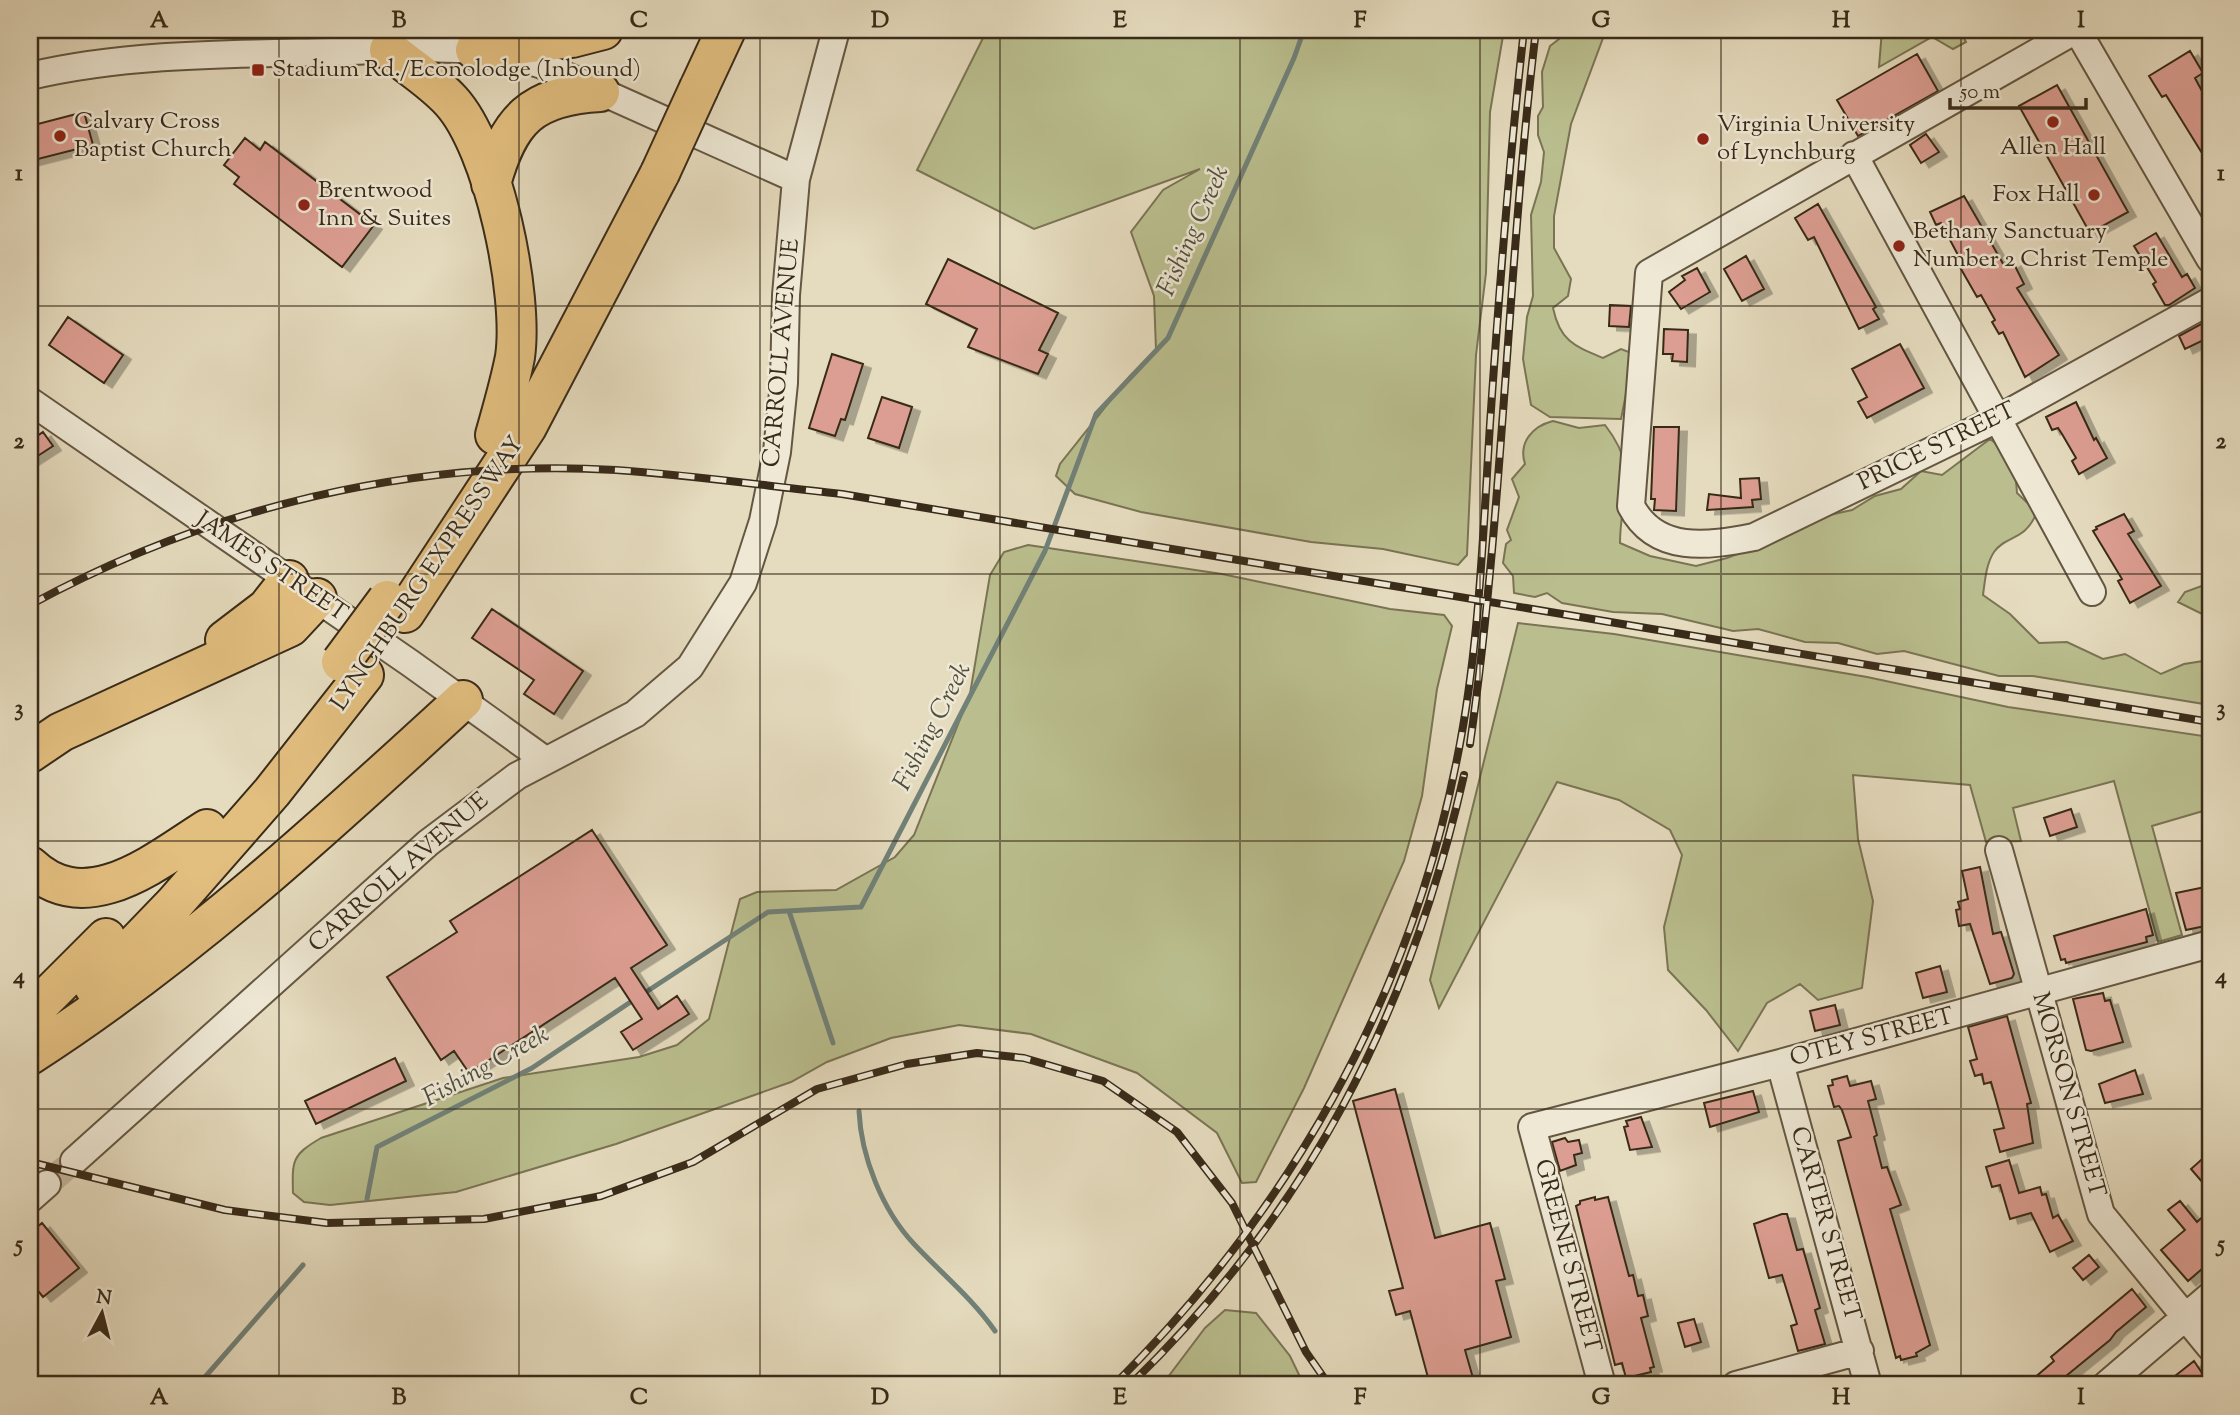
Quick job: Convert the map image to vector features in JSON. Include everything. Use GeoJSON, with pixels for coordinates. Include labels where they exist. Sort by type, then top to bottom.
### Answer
{"type":"FeatureCollection","features":[{"type":"Feature","properties":{"kind":"highway"},"geometry":{"type":"LineString","coordinates":[[475,50],[572,38],[603,30]]}},
{"type":"Feature","properties":{"kind":"highway","name":"LYNCHBURG EXPRESSWAY"},"geometry":{"type":"LineString","coordinates":[[688,83],[700,30]]}},
{"type":"Feature","properties":{"kind":"highway","name":"LYNCHBURG EXPRESSWAY"},"geometry":{"type":"LineString","coordinates":[[30,1049],[174,904],[272,792],[353,668],[527,427],[688,83],[726,30]]}},
{"type":"Feature","properties":{"kind":"highway"},"geometry":{"type":"LineString","coordinates":[[389,40],[453,103],[468,127],[491,184],[510,260],[517,310],[515,357],[495,435]]}},
{"type":"Feature","properties":{"kind":"highway"},"geometry":{"type":"LineString","coordinates":[[491,184],[501,148],[530,112],[550,100],[572,93],[600,92]]}},
{"type":"Feature","properties":{"kind":"highway","name":"LYNCHBURG EXPRESSWAY"},"geometry":{"type":"LineString","coordinates":[[396,607],[649,167]]}},
{"type":"Feature","properties":{"kind":"highway"},"geometry":{"type":"LineString","coordinates":[[30,733],[44,723],[234,636],[267,608],[303,589]]}},
{"type":"Feature","properties":{"kind":"highway"},"geometry":{"type":"LineString","coordinates":[[30,753],[61,732],[290,627],[303,589]]}},
{"type":"Feature","properties":{"kind":"highway","name":"LYNCHBURG EXPRESSWAY"},"geometry":{"type":"LineString","coordinates":[[30,1014],[89,956],[353,668]]}},
{"type":"Feature","properties":{"kind":"highway"},"geometry":{"type":"LineString","coordinates":[[30,1055],[71,1029],[255,886],[463,700]]}},
{"type":"Feature","properties":{"kind":"highway"},"geometry":{"type":"LineString","coordinates":[[30,866],[50,881],[72,888],[91,889],[134,876],[207,829]]}},
{"type":"Feature","properties":{"kind":"street","name":"CARROLL AVENUE"},"geometry":{"type":"LineString","coordinates":[[74,1161],[428,843],[487,796],[545,760],[635,714],[690,667],[743,583],[763,522],[777,452],[796,179],[836,30]]}},
{"type":"Feature","properties":{"kind":"street"},"geometry":{"type":"LineString","coordinates":[[2092,592],[1854,155],[2077,30],[2210,259]]}},
{"type":"Feature","properties":{"kind":"street"},"geometry":{"type":"LineString","coordinates":[[30,76],[70,67],[389,40],[515,55],[796,179]]}},
{"type":"Feature","properties":{"kind":"street","name":"PRICE STREET"},"geometry":{"type":"LineString","coordinates":[[1854,155],[1649,273],[1631,506],[1650,531],[1667,540],[1719,543],[1754,537],[1997,419],[2210,301]]}},
{"type":"Feature","properties":{"kind":"street","name":"JAMES STREET"},"geometry":{"type":"LineString","coordinates":[[30,401],[463,700],[545,760]]}},
{"type":"Feature","properties":{"kind":"street","name":"MORSON STREET"},"geometry":{"type":"LineString","coordinates":[[2000,850],[2101,1214],[2210,1347]]}},
{"type":"Feature","properties":{"kind":"street","name":"OTEY STREET"},"geometry":{"type":"LineString","coordinates":[[1532,1127],[1780,1063],[2210,944]]}},
{"type":"Feature","properties":{"kind":"street","name":"CARTER STREET"},"geometry":{"type":"LineString","coordinates":[[1780,1063],[1868,1385]]}},
{"type":"Feature","properties":{"kind":"street","name":"GREENE STREET"},"geometry":{"type":"LineString","coordinates":[[1532,1127],[1602,1385]]}},
{"type":"Feature","properties":{"kind":"street"},"geometry":{"type":"LineString","coordinates":[[2106,1385],[2210,1296]]}},
{"type":"Feature","properties":{"kind":"street"},"geometry":{"type":"LineString","coordinates":[[1736,1385],[1860,1351]]}},
{"type":"Feature","properties":{"kind":"green space"},"geometry":{"type":"Polygon","coordinates":[[[987,30],[1504,30],[1490,112],[1486,273],[1476,355],[1467,555],[1458,565],[1383,549],[1311,542],[1141,512],[1075,494],[1056,476],[1060,464],[1130,376],[1156,350],[1154,296],[1131,232],[1163,190],[1200,169],[1034,229],[917,170],[987,30]]]}},
{"type":"Feature","properties":{"kind":"green space"},"geometry":{"type":"Polygon","coordinates":[[[1559,30],[1606,30],[1571,124],[1554,216],[1554,248],[1571,279],[1568,296],[1553,308],[1564,335],[1576,346],[1603,358],[1621,349],[1634,354],[1621,419],[1550,417],[1531,405],[1523,359],[1527,317],[1533,296],[1531,215],[1541,182],[1544,152],[1538,135],[1538,116],[1543,107],[1542,72],[1550,46],[1559,39],[1559,30]]]}},
{"type":"Feature","properties":{"kind":"green space"},"geometry":{"type":"Polygon","coordinates":[[[1882,30],[1960,30],[1966,42],[1953,49],[1932,37],[1879,67],[1882,30]]]}},
{"type":"Feature","properties":{"kind":"green space"},"geometry":{"type":"Polygon","coordinates":[[[1553,421],[1579,428],[1605,425],[1616,441],[1626,470],[1620,543],[1650,556],[1696,566],[1727,558],[1793,533],[1825,516],[1852,510],[1875,496],[1901,489],[1921,471],[1942,475],[1990,439],[2014,457],[2017,493],[2037,512],[2022,533],[1999,546],[1994,552],[1983,595],[2010,614],[2039,643],[2067,642],[2103,659],[2125,654],[2161,674],[2184,664],[2210,660],[2210,705],[2033,676],[1999,676],[1904,651],[1877,654],[1838,643],[1805,642],[1758,629],[1733,631],[1662,614],[1613,612],[1562,603],[1547,593],[1535,597],[1514,593],[1513,576],[1503,563],[1506,544],[1511,540],[1507,530],[1519,497],[1512,479],[1525,464],[1524,449],[1529,436],[1539,427],[1553,421]]]}},
{"type":"Feature","properties":{"kind":"green space"},"geometry":{"type":"Polygon","coordinates":[[[1028,545],[1222,574],[1390,609],[1444,615],[1452,626],[1437,689],[1422,796],[1404,861],[1304,1088],[1256,1182],[1242,1183],[1217,1133],[1137,1073],[1031,1034],[959,1025],[891,1038],[827,1062],[791,1082],[616,1144],[456,1192],[330,1205],[304,1202],[293,1193],[294,1166],[299,1154],[321,1138],[503,1078],[639,1057],[677,1045],[709,1019],[740,899],[757,892],[836,890],[895,857],[914,835],[970,694],[990,575],[1004,552],[1028,545]]]}},
{"type":"Feature","properties":{"kind":"green space"},"geometry":{"type":"Polygon","coordinates":[[[2210,583],[2210,618],[2178,602],[2185,592],[2210,583]]]}},
{"type":"Feature","properties":{"kind":"green space"},"geometry":{"type":"Polygon","coordinates":[[[1518,623],[1614,634],[1867,677],[2008,707],[2210,737],[2210,809],[2152,826],[2182,935],[2158,942],[2114,781],[2013,808],[2021,841],[1986,842],[1970,785],[1853,775],[1858,839],[1873,901],[1862,988],[1818,1000],[1800,984],[1767,1003],[1738,1051],[1706,1010],[1668,970],[1664,927],[1682,855],[1670,830],[1619,800],[1557,782],[1439,1008],[1430,980],[1518,623]]]}},
{"type":"Feature","properties":{"kind":"green space"},"geometry":{"type":"Polygon","coordinates":[[[1225,1310],[1256,1313],[1290,1356],[1304,1385],[1162,1385],[1205,1328],[1225,1310]]]}},
{"type":"Feature","properties":{"kind":"building"},"geometry":{"type":"Polygon","coordinates":[[[2190,51],[2203,73],[2195,78],[2210,106],[2210,166],[2166,95],[2162,97],[2149,76],[2190,51]]]}},
{"type":"Feature","properties":{"kind":"building"},"geometry":{"type":"Polygon","coordinates":[[[1917,54],[1938,91],[1858,136],[1837,100],[1917,54]]]}},
{"type":"Feature","properties":{"kind":"building"},"geometry":{"type":"Polygon","coordinates":[[[2057,85],[2128,212],[2090,233],[2019,106],[2057,85]]]}},
{"type":"Feature","properties":{"kind":"building","name":"Calvary Cross Baptist Church"},"geometry":{"type":"Polygon","coordinates":[[[84,112],[93,145],[30,161],[30,126],[84,112]]]}},
{"type":"Feature","properties":{"kind":"building"},"geometry":{"type":"Polygon","coordinates":[[[1926,134],[1939,152],[1921,163],[1910,145],[1926,134]]]}},
{"type":"Feature","properties":{"kind":"building","name":"Brentwood Inn & Suites"},"geometry":{"type":"Polygon","coordinates":[[[245,138],[260,150],[265,142],[374,225],[342,267],[234,184],[239,177],[224,165],[245,138]]]}},
{"type":"Feature","properties":{"kind":"building"},"geometry":{"type":"Polygon","coordinates":[[[1964,196],[2005,267],[2013,262],[2024,284],[2017,288],[2059,355],[2025,377],[2003,332],[1999,334],[1992,322],[1995,320],[1981,295],[1977,297],[1961,269],[1955,257],[1958,255],[1941,223],[1936,225],[1930,212],[1964,196]]]}},
{"type":"Feature","properties":{"kind":"building"},"geometry":{"type":"Polygon","coordinates":[[[1818,204],[1876,307],[1873,309],[1879,319],[1859,329],[1814,237],[1808,240],[1795,218],[1818,204]]]}},
{"type":"Feature","properties":{"kind":"building"},"geometry":{"type":"Polygon","coordinates":[[[2156,233],[2182,277],[2187,274],[2195,288],[2169,305],[2165,305],[2153,284],[2156,282],[2134,246],[2156,233]]]}},
{"type":"Feature","properties":{"kind":"building"},"geometry":{"type":"Polygon","coordinates":[[[1746,256],[1764,289],[1742,301],[1724,269],[1746,256]]]}},
{"type":"Feature","properties":{"kind":"building"},"geometry":{"type":"Polygon","coordinates":[[[948,259],[1058,313],[1039,350],[1048,354],[1038,374],[968,347],[977,329],[926,304],[948,259]]]}},
{"type":"Feature","properties":{"kind":"building"},"geometry":{"type":"Polygon","coordinates":[[[1697,268],[1710,292],[1681,309],[1669,292],[1685,280],[1682,276],[1697,268]]]}},
{"type":"Feature","properties":{"kind":"building"},"geometry":{"type":"Polygon","coordinates":[[[1610,305],[1631,306],[1629,327],[1609,326],[1610,305]]]}},
{"type":"Feature","properties":{"kind":"building"},"geometry":{"type":"Polygon","coordinates":[[[68,317],[123,355],[104,383],[49,345],[68,317]]]}},
{"type":"Feature","properties":{"kind":"building"},"geometry":{"type":"Polygon","coordinates":[[[2203,323],[2210,337],[2185,349],[2179,336],[2203,323]]]}},
{"type":"Feature","properties":{"kind":"building"},"geometry":{"type":"Polygon","coordinates":[[[1664,329],[1688,330],[1687,362],[1672,361],[1673,354],[1663,354],[1664,329]]]}},
{"type":"Feature","properties":{"kind":"building"},"geometry":{"type":"Polygon","coordinates":[[[1900,344],[1924,388],[1867,418],[1858,402],[1867,397],[1852,369],[1900,344]]]}},
{"type":"Feature","properties":{"kind":"building"},"geometry":{"type":"Polygon","coordinates":[[[832,354],[863,364],[845,420],[841,419],[835,436],[809,428],[832,354]]]}},
{"type":"Feature","properties":{"kind":"building"},"geometry":{"type":"Polygon","coordinates":[[[882,397],[912,407],[899,448],[868,438],[882,397]]]}},
{"type":"Feature","properties":{"kind":"building"},"geometry":{"type":"Polygon","coordinates":[[[2076,402],[2094,440],[2096,438],[2107,458],[2079,474],[2072,461],[2076,458],[2058,428],[2052,430],[2046,417],[2076,402]]]}},
{"type":"Feature","properties":{"kind":"building"},"geometry":{"type":"Polygon","coordinates":[[[1654,427],[1679,427],[1676,511],[1654,510],[1655,499],[1651,499],[1654,427]]]}},
{"type":"Feature","properties":{"kind":"building"},"geometry":{"type":"Polygon","coordinates":[[[43,432],[53,446],[30,461],[30,441],[43,432]]]}},
{"type":"Feature","properties":{"kind":"building"},"geometry":{"type":"Polygon","coordinates":[[[1759,478],[1761,499],[1752,500],[1753,507],[1707,510],[1709,494],[1741,498],[1740,479],[1759,478]]]}},
{"type":"Feature","properties":{"kind":"building"},"geometry":{"type":"Polygon","coordinates":[[[2124,514],[2134,531],[2128,534],[2161,586],[2130,603],[2118,581],[2122,579],[2093,531],[2124,514]]]}},
{"type":"Feature","properties":{"kind":"building"},"geometry":{"type":"Polygon","coordinates":[[[492,609],[583,671],[554,714],[524,694],[534,680],[472,638],[492,609]]]}},
{"type":"Feature","properties":{"kind":"building"},"geometry":{"type":"Polygon","coordinates":[[[2071,809],[2077,827],[2050,836],[2044,818],[2071,809]]]}},
{"type":"Feature","properties":{"kind":"building"},"geometry":{"type":"Polygon","coordinates":[[[592,830],[667,945],[631,968],[658,1009],[677,996],[689,1014],[633,1050],[621,1032],[642,1019],[615,978],[469,1073],[454,1051],[441,1060],[387,977],[457,932],[450,921],[592,830]]]}},
{"type":"Feature","properties":{"kind":"building"},"geometry":{"type":"Polygon","coordinates":[[[1980,867],[1993,934],[2001,932],[2014,974],[2012,978],[1990,984],[1970,924],[1959,926],[1956,910],[1960,909],[1958,902],[1968,899],[1962,871],[1980,867]]]}},
{"type":"Feature","properties":{"kind":"building"},"geometry":{"type":"Polygon","coordinates":[[[2210,886],[2210,925],[2186,930],[2176,893],[2210,886]]]}},
{"type":"Feature","properties":{"kind":"building"},"geometry":{"type":"Polygon","coordinates":[[[2146,909],[2153,935],[2146,937],[2147,942],[2066,963],[2065,959],[2061,960],[2054,936],[2146,909]]]}},
{"type":"Feature","properties":{"kind":"building"},"geometry":{"type":"Polygon","coordinates":[[[1940,966],[1947,992],[1923,998],[1916,973],[1940,966]]]}},
{"type":"Feature","properties":{"kind":"building"},"geometry":{"type":"Polygon","coordinates":[[[2103,993],[2105,1001],[2110,1000],[2123,1042],[2086,1050],[2073,999],[2103,993]]]}},
{"type":"Feature","properties":{"kind":"building"},"geometry":{"type":"Polygon","coordinates":[[[1835,1005],[1840,1025],[1815,1031],[1810,1011],[1835,1005]]]}},
{"type":"Feature","properties":{"kind":"building"},"geometry":{"type":"Polygon","coordinates":[[[2007,1016],[2031,1103],[2027,1104],[2033,1143],[2000,1152],[1994,1130],[2004,1128],[1991,1082],[1984,1084],[1982,1074],[1975,1076],[1970,1061],[1977,1059],[1968,1027],[2007,1016]]]}},
{"type":"Feature","properties":{"kind":"building"},"geometry":{"type":"Polygon","coordinates":[[[395,1058],[406,1081],[316,1124],[305,1101],[395,1058]]]}},
{"type":"Feature","properties":{"kind":"building"},"geometry":{"type":"Polygon","coordinates":[[[2135,1070],[2143,1094],[2105,1103],[2099,1084],[2135,1070]]]}},
{"type":"Feature","properties":{"kind":"building"},"geometry":{"type":"Polygon","coordinates":[[[1847,1076],[1850,1086],[1871,1081],[1876,1099],[1868,1101],[1877,1135],[1874,1137],[1882,1168],[1887,1167],[1901,1205],[1890,1209],[1930,1345],[1916,1353],[1917,1356],[1901,1360],[1900,1356],[1896,1358],[1838,1141],[1851,1137],[1842,1110],[1839,1106],[1834,1107],[1828,1086],[1833,1085],[1832,1080],[1847,1076]]]}},
{"type":"Feature","properties":{"kind":"building"},"geometry":{"type":"Polygon","coordinates":[[[1395,1089],[1435,1238],[1490,1223],[1505,1279],[1496,1281],[1511,1337],[1465,1350],[1475,1385],[1430,1385],[1410,1311],[1396,1315],[1389,1291],[1403,1288],[1353,1101],[1395,1089]]]}},
{"type":"Feature","properties":{"kind":"building"},"geometry":{"type":"Polygon","coordinates":[[[1753,1091],[1759,1112],[1710,1127],[1704,1103],[1753,1091]]]}},
{"type":"Feature","properties":{"kind":"building"},"geometry":{"type":"Polygon","coordinates":[[[1641,1117],[1652,1147],[1630,1150],[1624,1127],[1628,1126],[1626,1121],[1641,1117]]]}},
{"type":"Feature","properties":{"kind":"building"},"geometry":{"type":"Polygon","coordinates":[[[1565,1138],[1568,1142],[1579,1140],[1582,1153],[1574,1155],[1576,1165],[1560,1171],[1552,1142],[1565,1138]]]}},
{"type":"Feature","properties":{"kind":"building"},"geometry":{"type":"Polygon","coordinates":[[[2210,1152],[2210,1191],[2191,1169],[2210,1152]]]}},
{"type":"Feature","properties":{"kind":"building"},"geometry":{"type":"Polygon","coordinates":[[[2009,1160],[2019,1193],[2040,1187],[2042,1195],[2046,1194],[2053,1218],[2058,1215],[2073,1241],[2050,1252],[2031,1213],[2010,1219],[2000,1185],[1992,1187],[1986,1167],[2009,1160]]]}},
{"type":"Feature","properties":{"kind":"building"},"geometry":{"type":"Polygon","coordinates":[[[1595,1197],[1595,1200],[1608,1197],[1629,1276],[1633,1275],[1638,1296],[1643,1295],[1648,1316],[1641,1318],[1654,1367],[1650,1368],[1651,1372],[1626,1378],[1622,1363],[1615,1365],[1576,1206],[1580,1201],[1595,1197]]]}},
{"type":"Feature","properties":{"kind":"building"},"geometry":{"type":"Polygon","coordinates":[[[2180,1201],[2197,1222],[2210,1210],[2210,1262],[2188,1281],[2161,1250],[2185,1230],[2168,1210],[2180,1201]]]}},
{"type":"Feature","properties":{"kind":"building"},"geometry":{"type":"Polygon","coordinates":[[[1787,1214],[1797,1250],[1803,1249],[1820,1308],[1815,1310],[1825,1344],[1798,1351],[1791,1326],[1797,1324],[1782,1275],[1769,1278],[1754,1224],[1787,1214]]]}},
{"type":"Feature","properties":{"kind":"building"},"geometry":{"type":"Polygon","coordinates":[[[42,1223],[79,1268],[43,1297],[30,1281],[30,1233],[42,1223]]]}},
{"type":"Feature","properties":{"kind":"building"},"geometry":{"type":"Polygon","coordinates":[[[2089,1255],[2099,1267],[2083,1280],[2073,1268],[2089,1255]]]}},
{"type":"Feature","properties":{"kind":"building"},"geometry":{"type":"Polygon","coordinates":[[[2132,1289],[2146,1307],[2110,1340],[2055,1385],[2026,1385],[2054,1361],[2051,1357],[2132,1289]]]}},
{"type":"Feature","properties":{"kind":"building"},"geometry":{"type":"Polygon","coordinates":[[[1694,1319],[1701,1342],[1685,1347],[1678,1323],[1694,1319]]]}},
{"type":"Feature","properties":{"kind":"building"},"geometry":{"type":"Polygon","coordinates":[[[2194,1361],[2210,1385],[2164,1385],[2175,1376],[2194,1361]]]}},
{"type":"Feature","properties":{"kind":"waterway","name":"Fishing Creek"},"geometry":{"type":"LineString","coordinates":[[643,994],[768,912],[861,907],[1045,551],[1096,414],[1168,338],[1294,58],[1304,30]]}},
{"type":"Feature","properties":{"kind":"waterway"},"geometry":{"type":"LineString","coordinates":[[789,911],[833,1043]]}},
{"type":"Feature","properties":{"kind":"waterway","name":"Fishing Creek"},"geometry":{"type":"LineString","coordinates":[[367,1199],[377,1147],[532,1068],[635,999]]}},
{"type":"Feature","properties":{"kind":"waterway"},"geometry":{"type":"LineString","coordinates":[[859,1111],[869,1164],[892,1215],[914,1244],[995,1331]]}},
{"type":"Feature","properties":{"kind":"waterway","name":"Fishing Creek"},"geometry":{"type":"LineString","coordinates":[[198,1385],[303,1265]]}},
{"type":"Feature","properties":{"kind":"tunnel"},"geometry":{"type":"LineString","coordinates":[[47,1184],[74,1161]]}},
{"type":"Feature","properties":{"kind":"railway"},"geometry":{"type":"LineString","coordinates":[[1114,1385],[1177,1318],[1234,1248],[1286,1175],[1333,1098],[1373,1018],[1408,935],[1436,849],[1457,759],[1475,634],[1501,276],[1524,30]]}},
{"type":"Feature","properties":{"kind":"railway"},"geometry":{"type":"LineString","coordinates":[[1470,744],[1491,566],[1518,208],[1536,30]]}},
{"type":"Feature","properties":{"kind":"railway"},"geometry":{"type":"LineString","coordinates":[[30,605],[98,571],[168,541],[240,516],[313,497],[388,482],[463,472],[540,468],[616,470],[842,494],[2210,722]]}},
{"type":"Feature","properties":{"kind":"railway"},"geometry":{"type":"LineString","coordinates":[[1130,1385],[1193,1319],[1249,1251],[1299,1179],[1343,1105],[1381,1028],[1414,947],[1441,863],[1464,775]]}},
{"type":"Feature","properties":{"kind":"railway"},"geometry":{"type":"LineString","coordinates":[[30,1162],[225,1210],[327,1223],[484,1219],[601,1196],[693,1162],[817,1089],[907,1064],[977,1053],[1024,1058],[1103,1081],[1177,1132],[1232,1203],[1306,1352],[1329,1385]]}},
{"type":"Feature","properties":{"kind":"place","name":"Stadium Rd./Econolodge (Inbound)"},"geometry":{"type":"Point","coordinates":[258,70]}},
{"type":"Feature","properties":{"kind":"place","name":"Allen Hall"},"geometry":{"type":"Point","coordinates":[2053,122]}},
{"type":"Feature","properties":{"kind":"place","name":"Calvary Cross Baptist Church"},"geometry":{"type":"Point","coordinates":[60,136]}},
{"type":"Feature","properties":{"kind":"place","name":"Virginia University of Lynchburg"},"geometry":{"type":"Point","coordinates":[1703,139]}},
{"type":"Feature","properties":{"kind":"place","name":"Fox Hall"},"geometry":{"type":"Point","coordinates":[2094,195]}},
{"type":"Feature","properties":{"kind":"place","name":"Brentwood Inn & Suites"},"geometry":{"type":"Point","coordinates":[304,205]}},
{"type":"Feature","properties":{"kind":"place","name":"Bethany Sanctuary Number 2 Christ Temple"},"geometry":{"type":"Point","coordinates":[1899,246]}}]}
